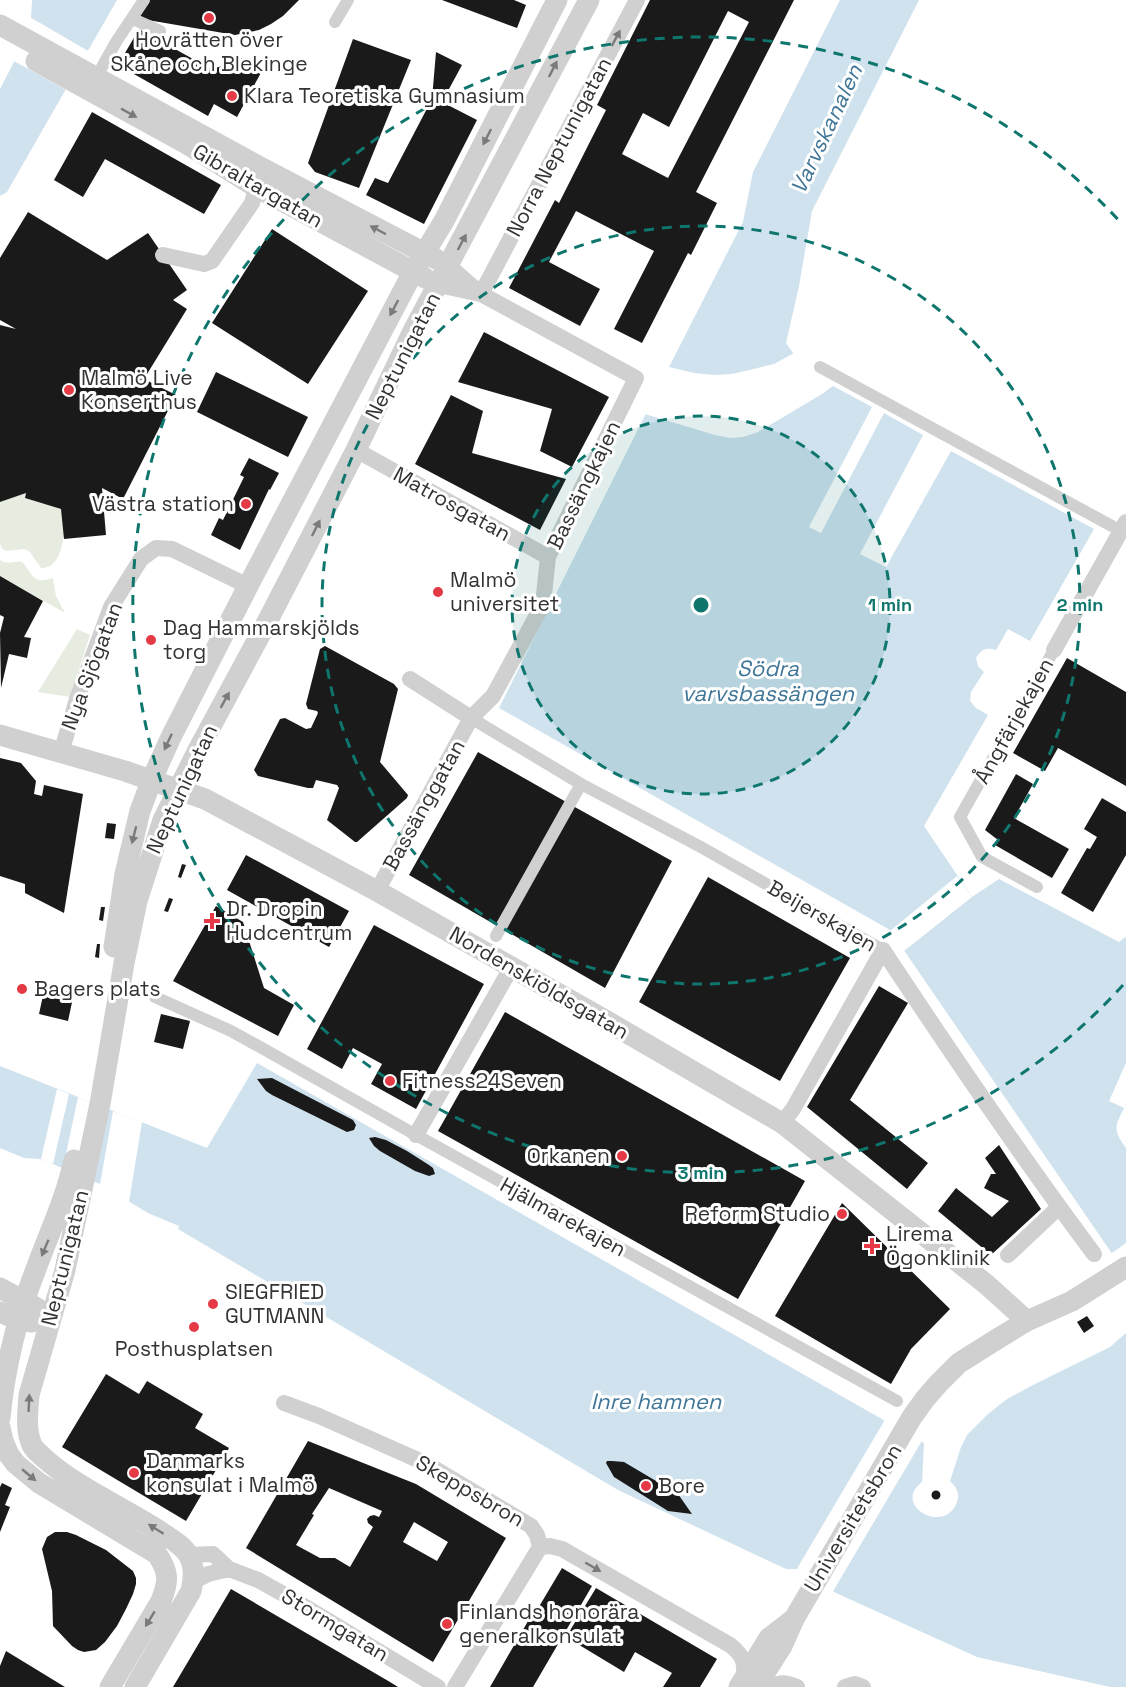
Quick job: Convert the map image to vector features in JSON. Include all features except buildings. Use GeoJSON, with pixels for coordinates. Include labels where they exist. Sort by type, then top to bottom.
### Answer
{"type":"FeatureCollection","features":[{"type":"Feature","properties":{"kind":"street"},"geometry":{"type":"LineString","coordinates":[[88,74],[116,42],[144,0]]}},
{"type":"Feature","properties":{"kind":"street"},"geometry":{"type":"LineString","coordinates":[[335,22],[348,0]]}},
{"type":"Feature","properties":{"kind":"street","name":"Neptunigatan"},"geometry":{"type":"LineString","coordinates":[[94,1102],[127,865],[140,811],[152,779],[248,586],[419,263],[444,221],[557,0]]}},
{"type":"Feature","properties":{"kind":"street","name":"Neptunigatan"},"geometry":{"type":"LineString","coordinates":[[192,1569],[181,1545],[60,1472],[36,1451],[28,1429],[29,1395],[62,1281],[78,1175],[137,901],[157,836],[178,789],[356,450],[414,331],[589,0]]}},
{"type":"Feature","properties":{"kind":"street","name":"Norra Neptunigatan"},"geometry":{"type":"LineString","coordinates":[[480,294],[637,0]]}},
{"type":"Feature","properties":{"kind":"street"},"geometry":{"type":"LineString","coordinates":[[133,19],[160,31]]}},
{"type":"Feature","properties":{"kind":"street","name":"Gibraltargatan"},"geometry":{"type":"LineString","coordinates":[[4,36],[88,74],[259,178],[419,263],[439,285]]}},
{"type":"Feature","properties":{"kind":"street"},"geometry":{"type":"LineString","coordinates":[[163,255],[204,264],[212,261],[252,203],[259,178]]}},
{"type":"Feature","properties":{"kind":"street","name":"Gibraltargatan"},"geometry":{"type":"LineString","coordinates":[[419,263],[449,266]]}},
{"type":"Feature","properties":{"kind":"street"},"geometry":{"type":"LineString","coordinates":[[449,266],[480,294]]}},
{"type":"Feature","properties":{"kind":"street"},"geometry":{"type":"LineString","coordinates":[[439,285],[480,294]]}},
{"type":"Feature","properties":{"kind":"street","name":"Bassängkajen"},"geometry":{"type":"LineString","coordinates":[[471,718],[493,696],[543,604],[549,557],[636,378],[480,294]]}},
{"type":"Feature","properties":{"kind":"street"},"geometry":{"type":"LineString","coordinates":[[820,367],[1124,529]]}},
{"type":"Feature","properties":{"kind":"street","name":"Matrosgatan"},"geometry":{"type":"LineString","coordinates":[[356,450],[549,557]]}},
{"type":"Feature","properties":{"kind":"street","name":"Ångfärjekajen"},"geometry":{"type":"LineString","coordinates":[[1037,887],[982,857],[960,817],[1124,529]]}},
{"type":"Feature","properties":{"kind":"street","name":"Nya Sjögatan"},"geometry":{"type":"LineString","coordinates":[[62,753],[77,699],[111,607],[141,559],[156,548],[172,549],[248,586]]}},
{"type":"Feature","properties":{"kind":"street"},"geometry":{"type":"LineString","coordinates":[[410,679],[471,718]]}},
{"type":"Feature","properties":{"kind":"street","name":"Beijerskajen"},"geometry":{"type":"LineString","coordinates":[[471,718],[581,784],[699,846],[883,950],[1059,1207],[1094,1254]]}},
{"type":"Feature","properties":{"kind":"street","name":"Bassänggatan"},"geometry":{"type":"LineString","coordinates":[[377,891],[471,718]]}},
{"type":"Feature","properties":{"kind":"street","name":"Nordenskiöldsgatan"},"geometry":{"type":"LineString","coordinates":[[0,735],[152,779],[205,799],[377,891],[782,1123],[986,1284],[1027,1321]]}},
{"type":"Feature","properties":{"kind":"street"},"geometry":{"type":"LineString","coordinates":[[496,936],[581,784]]}},
{"type":"Feature","properties":{"kind":"street"},"geometry":{"type":"LineString","coordinates":[[782,1123],[793,1109],[883,950]]}},
{"type":"Feature","properties":{"kind":"street"},"geometry":{"type":"LineString","coordinates":[[416,1136],[511,968]]}},
{"type":"Feature","properties":{"kind":"street","name":"Hjälmarekajen"},"geometry":{"type":"LineString","coordinates":[[155,997],[231,1031],[416,1136],[897,1401]]}},
{"type":"Feature","properties":{"kind":"street","name":"Neptunigatan"},"geometry":{"type":"LineString","coordinates":[[0,1418],[15,1311],[35,1271],[62,1203],[78,1175]]}},
{"type":"Feature","properties":{"kind":"street"},"geometry":{"type":"LineString","coordinates":[[1008,1255],[1059,1207]]}},
{"type":"Feature","properties":{"kind":"street","name":"Universitetsbron"},"geometry":{"type":"LineString","coordinates":[[747,1684],[782,1646],[794,1619],[925,1399],[959,1363],[1027,1321],[1072,1301],[1122,1270]]}},
{"type":"Feature","properties":{"kind":"street"},"geometry":{"type":"LineString","coordinates":[[0,1287],[15,1311],[38,1309],[50,1321]]}},
{"type":"Feature","properties":{"kind":"street","name":"Skeppsbron"},"geometry":{"type":"LineString","coordinates":[[284,1403],[427,1464],[531,1526],[537,1535],[540,1547],[550,1546],[562,1549],[730,1645],[740,1653],[744,1660],[747,1684]]}},
{"type":"Feature","properties":{"kind":"street"},"geometry":{"type":"LineString","coordinates":[[0,1427],[9,1455],[16,1464],[39,1483],[150,1549],[165,1565],[166,1587],[161,1601],[110,1687]]}},
{"type":"Feature","properties":{"kind":"street"},"geometry":{"type":"LineString","coordinates":[[455,1687],[540,1547]]}},
{"type":"Feature","properties":{"kind":"street","name":"Stormgatan"},"geometry":{"type":"LineString","coordinates":[[192,1569],[213,1554],[229,1569],[258,1580],[285,1595],[438,1687]]}},
{"type":"Feature","properties":{"kind":"street"},"geometry":{"type":"LineString","coordinates":[[135,1687],[191,1591],[192,1569],[208,1574],[229,1569]]}},
{"type":"Feature","properties":{"kind":"street"},"geometry":{"type":"LineString","coordinates":[[772,1687],[778,1683],[797,1687]]}},
{"type":"Feature","properties":{"kind":"street"},"geometry":{"type":"LineString","coordinates":[[845,1687],[855,1684],[863,1687]]}},
{"type":"Feature","properties":{"kind":"shaded area"},"geometry":{"type":"Polygon","coordinates":[[[26,493],[25,498],[61,509],[64,533],[62,545],[54,563],[46,568],[41,568],[30,552],[24,549],[6,551],[0,544],[0,502],[26,493]]]}},
{"type":"Feature","properties":{"kind":"shaded area"},"geometry":{"type":"Polygon","coordinates":[[[0,560],[8,563],[22,562],[37,579],[53,578],[56,596],[65,613],[0,576],[0,560]]]}},
{"type":"Feature","properties":{"kind":"shaded area"},"geometry":{"type":"Polygon","coordinates":[[[77,629],[90,635],[70,697],[38,692],[77,629]]]}},
{"type":"Feature","properties":{"kind":"water"},"geometry":{"type":"Polygon","coordinates":[[[32,0],[117,0],[7,192],[0,196],[0,89],[14,62],[31,18],[32,0]]]}},
{"type":"Feature","properties":{"kind":"water","name":"Södra varvsbassängen"},"geometry":{"type":"Polygon","coordinates":[[[840,0],[919,0],[812,211],[786,343],[822,394],[833,386],[872,407],[809,527],[821,533],[884,413],[923,435],[860,554],[886,567],[951,451],[1094,529],[1030,641],[1008,629],[996,650],[984,649],[976,658],[978,666],[984,672],[971,692],[970,701],[976,708],[988,715],[924,826],[972,897],[999,879],[1119,942],[1126,938],[1126,1104],[1117,1131],[1126,1148],[1126,1274],[890,930],[499,708],[743,222],[753,172],[840,0]]]}},
{"type":"Feature","properties":{"kind":"water","name":"Inre hamnen"},"geometry":{"type":"Polygon","coordinates":[[[257,1063],[924,1443],[922,1482],[914,1491],[913,1500],[916,1507],[932,1517],[951,1512],[957,1502],[957,1491],[950,1481],[961,1447],[967,1435],[988,1414],[1007,1399],[1110,1347],[1126,1333],[1126,1687],[1110,1687],[977,1657],[836,1593],[795,1569],[786,1569],[618,1490],[178,1229],[179,1226],[148,1213],[100,1184],[41,1159],[24,1158],[0,1148],[0,1066],[207,1148],[257,1063]]]}},
{"type":"Feature","properties":{"kind":"pier"},"geometry":{"type":"Polygon","coordinates":[[[28,16],[90,52],[68,91],[12,60],[28,16]]]}},
{"type":"Feature","properties":{"kind":"pier"},"geometry":{"type":"Polygon","coordinates":[[[794,353],[822,394],[758,432],[730,438],[645,414],[669,367],[694,373],[732,374],[774,364],[794,353]]]}},
{"type":"Feature","properties":{"kind":"pier"},"geometry":{"type":"Polygon","coordinates":[[[957,876],[972,897],[904,951],[890,931],[957,876]]]}},
{"type":"Feature","properties":{"kind":"pier"},"geometry":{"type":"Polygon","coordinates":[[[1126,1063],[1126,1104],[1124,1108],[1109,1101],[1126,1063]]]}},
{"type":"Feature","properties":{"kind":"pier"},"geometry":{"type":"Polygon","coordinates":[[[57,1089],[69,1094],[53,1164],[41,1159],[57,1089]]]}},
{"type":"Feature","properties":{"kind":"pier"},"geometry":{"type":"Polygon","coordinates":[[[78,1097],[108,1109],[93,1181],[63,1168],[78,1097]]]}},
{"type":"Feature","properties":{"kind":"pier"},"geometry":{"type":"Polygon","coordinates":[[[113,1111],[142,1122],[129,1202],[100,1184],[113,1111]]]}},
{"type":"Feature","properties":{"kind":"pier"},"geometry":{"type":"Polygon","coordinates":[[[1126,1243],[1126,1277],[1109,1255],[1126,1243]]]}},
{"type":"Feature","properties":{"kind":"pier"},"geometry":{"type":"Polygon","coordinates":[[[886,1418],[923,1439],[832,1593],[795,1572],[886,1418]]]}},
{"type":"Feature","properties":{"kind":"place","name":"Hovrätten över Skåne och Blekinge"},"geometry":{"type":"Point","coordinates":[209,18]}},
{"type":"Feature","properties":{"kind":"place","name":"Klara Teoretiska Gymnasium"},"geometry":{"type":"Point","coordinates":[232,96]}},
{"type":"Feature","properties":{"kind":"place","name":"Malmö Live Konserthus"},"geometry":{"type":"Point","coordinates":[69,390]}},
{"type":"Feature","properties":{"kind":"place","name":"Västra station"},"geometry":{"type":"Point","coordinates":[246,504]}},
{"type":"Feature","properties":{"kind":"place","name":"Malmö universitet"},"geometry":{"type":"Point","coordinates":[438,592]}},
{"type":"Feature","properties":{"kind":"place","name":"Dag Hammarskjölds torg"},"geometry":{"type":"Point","coordinates":[151,640]}},
{"type":"Feature","properties":{"kind":"place","name":"Dr. Dropin Hudcentrum"},"geometry":{"type":"Point","coordinates":[212,921]}},
{"type":"Feature","properties":{"kind":"place","name":"Bagers plats"},"geometry":{"type":"Point","coordinates":[22,989]}},
{"type":"Feature","properties":{"kind":"place","name":"Fitness24Seven"},"geometry":{"type":"Point","coordinates":[390,1081]}},
{"type":"Feature","properties":{"kind":"place","name":"Orkanen"},"geometry":{"type":"Point","coordinates":[622,1156]}},
{"type":"Feature","properties":{"kind":"place","name":"Reform Studio"},"geometry":{"type":"Point","coordinates":[842,1214]}},
{"type":"Feature","properties":{"kind":"place","name":"Lirema Ögonklinik"},"geometry":{"type":"Point","coordinates":[872,1246]}},
{"type":"Feature","properties":{"kind":"place","name":"SIEGFRIED GUTMANN"},"geometry":{"type":"Point","coordinates":[213,1304]}},
{"type":"Feature","properties":{"kind":"place","name":"Posthusplatsen"},"geometry":{"type":"Point","coordinates":[194,1327]}},
{"type":"Feature","properties":{"kind":"place","name":"Danmarks konsulat i Malmö"},"geometry":{"type":"Point","coordinates":[134,1473]}},
{"type":"Feature","properties":{"kind":"place","name":"Bore"},"geometry":{"type":"Point","coordinates":[646,1486]}},
{"type":"Feature","properties":{"kind":"place","name":"Finlands honorära generalkonsulat"},"geometry":{"type":"Point","coordinates":[447,1624]}},
{"type":"Feature","properties":{"kind":"water label","name":"Varvskanalen"},"geometry":{"type":"Point","coordinates":[826,129]}}]}
